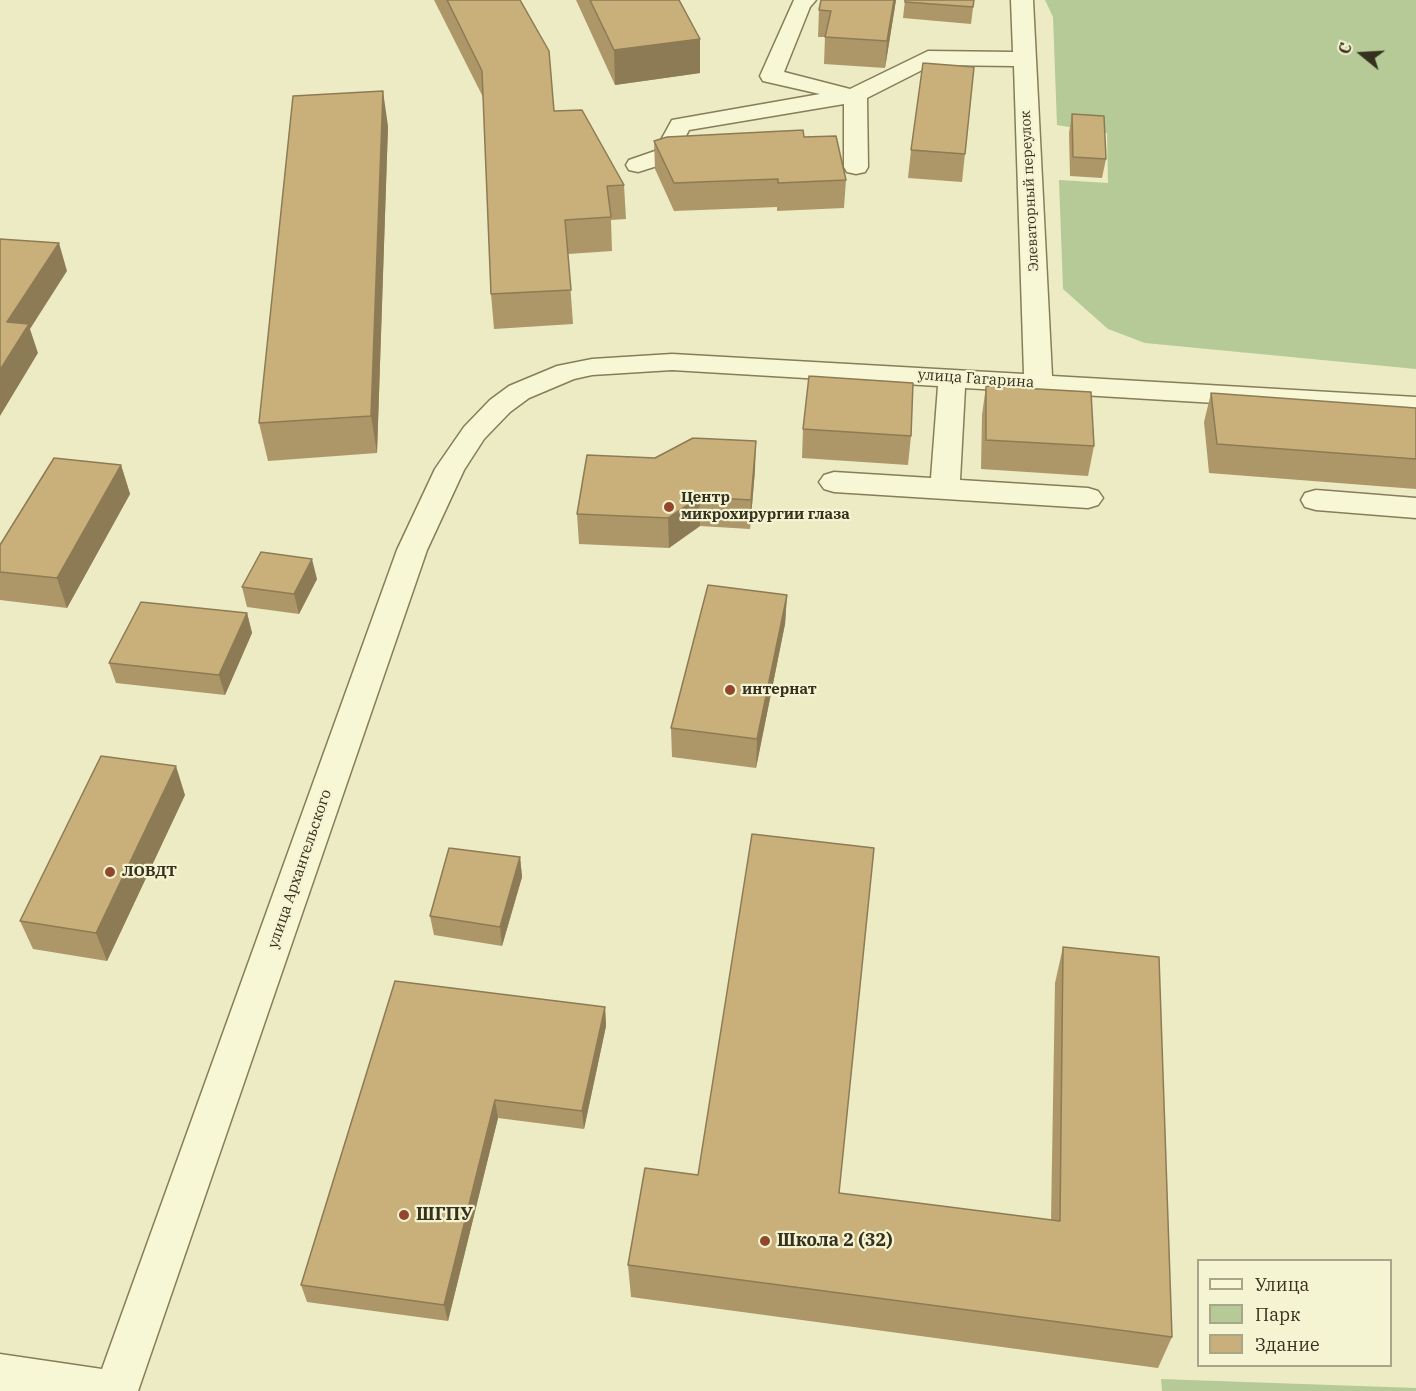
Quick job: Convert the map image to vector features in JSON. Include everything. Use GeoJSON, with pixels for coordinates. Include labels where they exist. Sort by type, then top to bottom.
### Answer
{"type":"FeatureCollection","features":[{"type":"Feature","properties":{"kind":"street"},"geometry":{"type":"LineString","coordinates":[[805,0],[800,6],[771,76],[856,95]]}},
{"type":"Feature","properties":{"kind":"street","name":"Элеваторный переулок"},"geometry":{"type":"LineString","coordinates":[[1022,0],[1038,383]]}},
{"type":"Feature","properties":{"kind":"street"},"geometry":{"type":"LineString","coordinates":[[638,165],[665,156],[680,125],[856,95],[928,58],[1024,59]]}},
{"type":"Feature","properties":{"kind":"street"},"geometry":{"type":"LineString","coordinates":[[856,95],[856,167]]}},
{"type":"Feature","properties":{"kind":"street","name":"улица Гагарина"},"geometry":{"type":"LineString","coordinates":[[538,382],[567,372],[592,367],[620,363],[672,362],[1416,406]]}},
{"type":"Feature","properties":{"kind":"street"},"geometry":{"type":"LineString","coordinates":[[945,489],[952,377]]}},
{"type":"Feature","properties":{"kind":"street","name":"улица Архангельского"},"geometry":{"type":"LineString","coordinates":[[116,1391],[412,550],[450,469],[474,433],[500,406],[538,382]]}},
{"type":"Feature","properties":{"kind":"street"},"geometry":{"type":"LineString","coordinates":[[834,482],[1088,498]]}},
{"type":"Feature","properties":{"kind":"street"},"geometry":{"type":"LineString","coordinates":[[1316,500],[1416,508]]}},
{"type":"Feature","properties":{"kind":"street"},"geometry":{"type":"LineString","coordinates":[[0,1376],[104,1391]]}},
{"type":"Feature","properties":{"kind":"green space"},"geometry":{"type":"Polygon","coordinates":[[[1045,0],[1416,0],[1416,369],[1145,343],[1108,329],[1063,289],[1059,180],[1108,183],[1107,133],[1057,125],[1053,17],[1045,0]]]}},
{"type":"Feature","properties":{"kind":"green space"},"geometry":{"type":"Polygon","coordinates":[[[1161,1379],[1416,1388],[1416,1391],[1162,1391],[1161,1379]]]}},
{"type":"Feature","properties":{"kind":"building"},"geometry":{"type":"Polygon","coordinates":[[[447,0],[520,0],[549,51],[554,111],[582,110],[624,185],[607,186],[611,217],[565,220],[571,290],[491,294],[482,71],[447,0]]]}},
{"type":"Feature","properties":{"kind":"building"},"geometry":{"type":"Polygon","coordinates":[[[590,0],[679,0],[700,39],[614,50],[590,0]]]}},
{"type":"Feature","properties":{"kind":"building"},"geometry":{"type":"Polygon","coordinates":[[[821,0],[894,0],[887,41],[825,37],[831,11],[819,10],[821,0]]]}},
{"type":"Feature","properties":{"kind":"building"},"geometry":{"type":"Polygon","coordinates":[[[905,0],[974,0],[973,7],[905,2],[905,0]]]}},
{"type":"Feature","properties":{"kind":"building"},"geometry":{"type":"Polygon","coordinates":[[[923,63],[974,67],[965,154],[911,150],[923,63]]]}},
{"type":"Feature","properties":{"kind":"building"},"geometry":{"type":"Polygon","coordinates":[[[383,91],[371,416],[259,423],[293,96],[383,91]]]}},
{"type":"Feature","properties":{"kind":"building"},"geometry":{"type":"Polygon","coordinates":[[[1072,114],[1104,116],[1106,159],[1073,157],[1072,114]]]}},
{"type":"Feature","properties":{"kind":"building"},"geometry":{"type":"Polygon","coordinates":[[[803,130],[804,137],[836,136],[846,180],[778,183],[778,179],[674,183],[654,141],[667,137],[803,130]]]}},
{"type":"Feature","properties":{"kind":"building"},"geometry":{"type":"Polygon","coordinates":[[[0,239],[59,243],[7,322],[29,324],[0,370],[0,239]]]}},
{"type":"Feature","properties":{"kind":"building"},"geometry":{"type":"Polygon","coordinates":[[[809,376],[913,383],[911,436],[803,429],[809,376]]]}},
{"type":"Feature","properties":{"kind":"building"},"geometry":{"type":"Polygon","coordinates":[[[986,386],[1091,392],[1094,446],[986,440],[986,386]]]}},
{"type":"Feature","properties":{"kind":"building"},"geometry":{"type":"Polygon","coordinates":[[[1211,393],[1416,408],[1416,459],[1217,444],[1211,393]]]}},
{"type":"Feature","properties":{"kind":"building"},"geometry":{"type":"Polygon","coordinates":[[[693,438],[756,441],[751,500],[699,497],[668,518],[577,514],[587,455],[655,458],[693,438]]]}},
{"type":"Feature","properties":{"kind":"building"},"geometry":{"type":"Polygon","coordinates":[[[54,458],[121,465],[57,578],[0,572],[0,545],[54,458]]]}},
{"type":"Feature","properties":{"kind":"building"},"geometry":{"type":"Polygon","coordinates":[[[261,552],[312,559],[294,594],[242,587],[261,552]]]}},
{"type":"Feature","properties":{"kind":"building","name":"интернат"},"geometry":{"type":"Polygon","coordinates":[[[708,585],[787,595],[757,739],[671,728],[708,585]]]}},
{"type":"Feature","properties":{"kind":"building"},"geometry":{"type":"Polygon","coordinates":[[[141,602],[247,613],[219,675],[109,663],[141,602]]]}},
{"type":"Feature","properties":{"kind":"building"},"geometry":{"type":"Polygon","coordinates":[[[101,756],[176,766],[96,933],[20,921],[101,756]]]}},
{"type":"Feature","properties":{"kind":"building"},"geometry":{"type":"Polygon","coordinates":[[[752,834],[874,848],[839,1193],[1060,1221],[1063,947],[1159,957],[1172,1337],[628,1265],[645,1168],[698,1175],[752,834]]]}},
{"type":"Feature","properties":{"kind":"building"},"geometry":{"type":"Polygon","coordinates":[[[449,848],[520,857],[500,927],[430,916],[449,848]]]}},
{"type":"Feature","properties":{"kind":"building","name":"ШГПУ"},"geometry":{"type":"Polygon","coordinates":[[[395,981],[605,1007],[582,1111],[495,1100],[444,1305],[301,1285],[395,981]]]}},
{"type":"Feature","properties":{"kind":"place","name":"Центр микрохирургии глаза"},"geometry":{"type":"Point","coordinates":[669,507]}},
{"type":"Feature","properties":{"kind":"place","name":"интернат"},"geometry":{"type":"Point","coordinates":[730,690]}},
{"type":"Feature","properties":{"kind":"place","name":"ЛОВДТ"},"geometry":{"type":"Point","coordinates":[110,872]}},
{"type":"Feature","properties":{"kind":"place","name":"ШГПУ"},"geometry":{"type":"Point","coordinates":[404,1215]}},
{"type":"Feature","properties":{"kind":"place","name":"Школа 2 (32)"},"geometry":{"type":"Point","coordinates":[765,1241]}}]}
